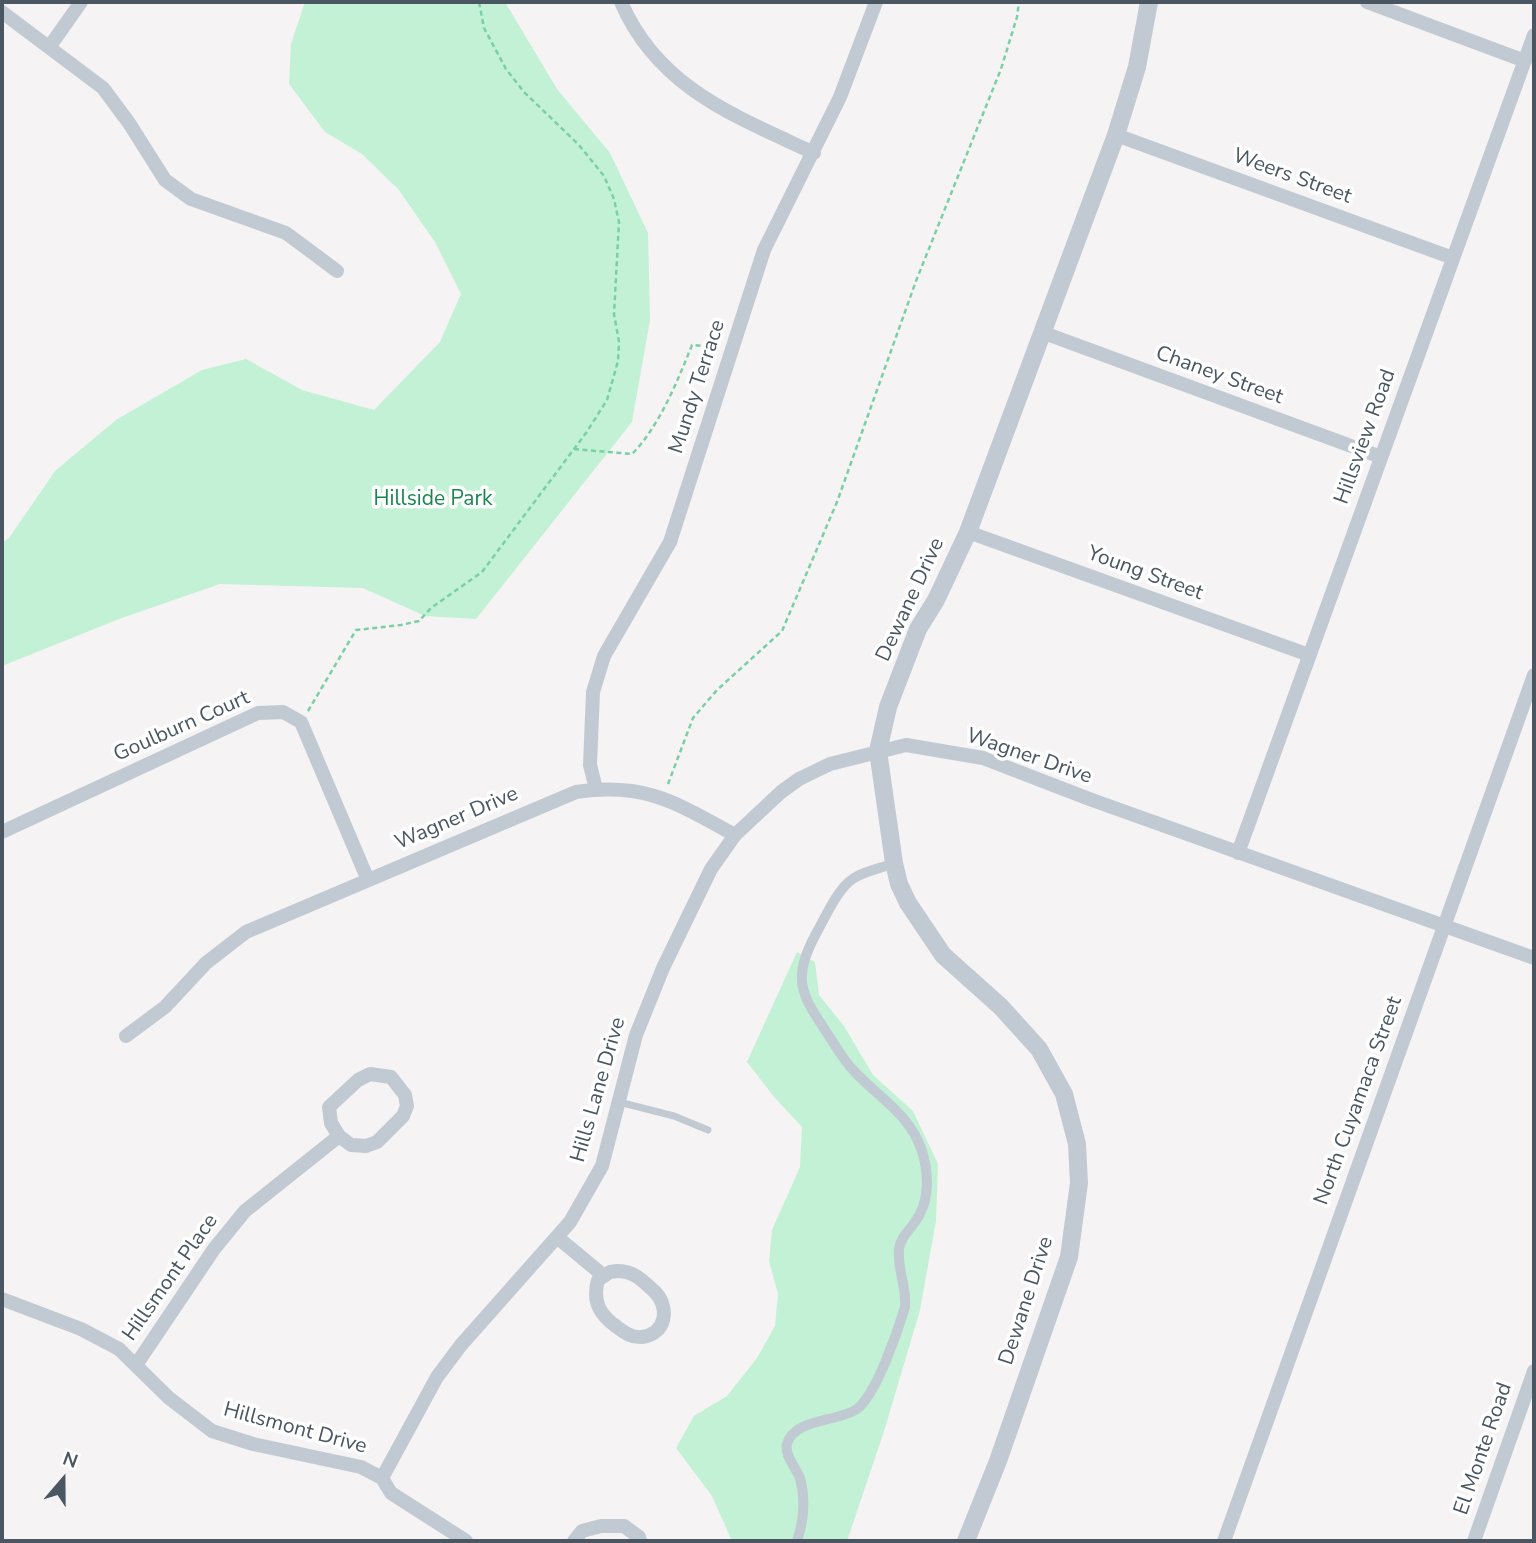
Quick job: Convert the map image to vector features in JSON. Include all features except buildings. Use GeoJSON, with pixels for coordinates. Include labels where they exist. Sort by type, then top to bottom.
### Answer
{"type":"FeatureCollection","features":[{"type":"Feature","properties":{"kind":"street"},"geometry":{"type":"LineString","coordinates":[[50,46],[81,2]]}},
{"type":"Feature","properties":{"kind":"street"},"geometry":{"type":"LineString","coordinates":[[621,2],[658,60],[690,90],[727,113],[814,153]]}},
{"type":"Feature","properties":{"kind":"street","name":"Mundy Terrace"},"geometry":{"type":"LineString","coordinates":[[596,789],[590,765],[593,692],[604,656],[670,542],[764,250],[840,97],[876,2]]}},
{"type":"Feature","properties":{"kind":"street","name":"Dewane Drive"},"geometry":{"type":"LineString","coordinates":[[966,1541],[998,1461],[1069,1257],[1079,1183],[1078,1157],[1068,1106],[1044,1056],[1015,1021],[953,966],[936,947],[908,903],[894,863],[878,751],[888,707],[918,629],[936,600],[968,532],[1116,135],[1137,67],[1149,2]]}},
{"type":"Feature","properties":{"kind":"street"},"geometry":{"type":"LineString","coordinates":[[1367,2],[1525,61]]}},
{"type":"Feature","properties":{"kind":"street"},"geometry":{"type":"LineString","coordinates":[[2,12],[103,88],[165,180],[191,199],[286,233],[337,271]]}},
{"type":"Feature","properties":{"kind":"street","name":"Hillsview Road"},"geometry":{"type":"LineString","coordinates":[[1238,853],[1534,35]]}},
{"type":"Feature","properties":{"kind":"street","name":"Weers Street"},"geometry":{"type":"LineString","coordinates":[[1116,135],[1453,258]]}},
{"type":"Feature","properties":{"kind":"street","name":"Chaney Street"},"geometry":{"type":"LineString","coordinates":[[1044,333],[1381,457]]}},
{"type":"Feature","properties":{"kind":"street","name":"Young Street"},"geometry":{"type":"LineString","coordinates":[[968,532],[1309,655]]}},
{"type":"Feature","properties":{"kind":"street","name":"North Cuyamaca Street"},"geometry":{"type":"LineString","coordinates":[[1224,1541],[1534,675]]}},
{"type":"Feature","properties":{"kind":"street","name":"Goulburn Court"},"geometry":{"type":"LineString","coordinates":[[2,832],[258,713],[283,712],[301,722]]}},
{"type":"Feature","properties":{"kind":"street"},"geometry":{"type":"LineString","coordinates":[[301,722],[368,880]]}},
{"type":"Feature","properties":{"kind":"street","name":"Wagner Drive"},"geometry":{"type":"LineString","coordinates":[[126,1036],[165,1007],[206,963],[246,932],[576,792],[596,789],[631,790],[663,797],[735,835],[780,792],[799,779],[830,764],[906,746],[983,758],[1033,779],[1534,958]]}},
{"type":"Feature","properties":{"kind":"street","name":"Hills Lane Drive"},"geometry":{"type":"LineString","coordinates":[[382,1478],[437,1377],[461,1345],[570,1223],[602,1166],[636,1035],[711,869],[735,835]]}},
{"type":"Feature","properties":{"kind":"street"},"geometry":{"type":"LineString","coordinates":[[797,1541],[804,1519],[802,1488],[787,1452],[787,1444],[792,1434],[802,1427],[856,1409],[869,1394],[905,1307],[900,1247],[902,1237],[921,1210],[928,1181],[922,1151],[912,1130],[897,1110],[853,1070],[818,1020],[802,989],[801,970],[807,952],[842,891],[854,878],[894,863]]}},
{"type":"Feature","properties":{"kind":"street"},"geometry":{"type":"LineString","coordinates":[[370,1074],[391,1077],[405,1095],[407,1106],[403,1116],[377,1142],[366,1146],[351,1145],[340,1136],[331,1123],[330,1107],[358,1080],[370,1074]]}},
{"type":"Feature","properties":{"kind":"street","name":"Hillsmont Place"},"geometry":{"type":"LineString","coordinates":[[136,1365],[214,1249],[244,1211],[340,1136]]}},
{"type":"Feature","properties":{"kind":"street"},"geometry":{"type":"LineString","coordinates":[[557,1237],[604,1276]]}},
{"type":"Feature","properties":{"kind":"street"},"geometry":{"type":"LineString","coordinates":[[617,1271],[632,1273],[661,1297],[665,1310],[658,1328],[646,1336],[632,1336],[606,1319],[596,1297],[598,1280],[604,1276],[617,1271]]}},
{"type":"Feature","properties":{"kind":"street","name":"Hillsmont Drive"},"geometry":{"type":"LineString","coordinates":[[2,1299],[81,1329],[120,1349],[169,1398],[212,1430],[253,1444],[360,1466],[382,1478],[391,1493],[466,1541]]}},
{"type":"Feature","properties":{"kind":"street","name":"El Monte Road"},"geometry":{"type":"LineString","coordinates":[[1474,1541],[1534,1371]]}},
{"type":"Feature","properties":{"kind":"street"},"geometry":{"type":"LineString","coordinates":[[574,1541],[582,1531],[601,1526],[624,1526],[639,1537],[639,1541]]}},
{"type":"Feature","properties":{"kind":"lane"},"geometry":{"type":"LineString","coordinates":[[619,1101],[674,1116],[708,1130]]}},
{"type":"Feature","properties":{"kind":"path"},"geometry":{"type":"LineString","coordinates":[[301,722],[356,630],[419,621],[431,608],[482,572],[574,449],[607,400],[618,361],[619,342],[614,314],[619,222],[614,199],[604,176],[579,145],[524,92],[506,69],[484,28],[479,2]]}},
{"type":"Feature","properties":{"kind":"path"},"geometry":{"type":"LineString","coordinates":[[663,797],[693,718],[717,690],[782,631],[837,502],[916,281],[1001,69],[1019,2]]}},
{"type":"Feature","properties":{"kind":"path"},"geometry":{"type":"LineString","coordinates":[[574,449],[632,454],[644,442],[657,419],[692,345],[733,348]]}},
{"type":"Feature","properties":{"kind":"green space","name":"Hillside Park"},"geometry":{"type":"Polygon","coordinates":[[[305,2],[505,2],[557,89],[610,153],[648,233],[650,320],[632,422],[476,619],[425,616],[363,588],[220,584],[119,619],[2,666],[2,543],[9,538],[55,471],[116,420],[202,370],[246,359],[302,390],[374,410],[440,342],[461,294],[435,242],[398,189],[362,154],[325,132],[289,84],[291,44],[305,2]]]}},
{"type":"Feature","properties":{"kind":"green space"},"geometry":{"type":"Polygon","coordinates":[[[797,952],[815,962],[819,995],[844,1026],[873,1075],[913,1111],[938,1164],[936,1221],[920,1310],[885,1428],[847,1541],[732,1541],[712,1496],[676,1448],[694,1416],[727,1396],[757,1358],[775,1326],[778,1294],[769,1261],[772,1230],[800,1167],[802,1127],[747,1062],[797,952]]]}}]}
